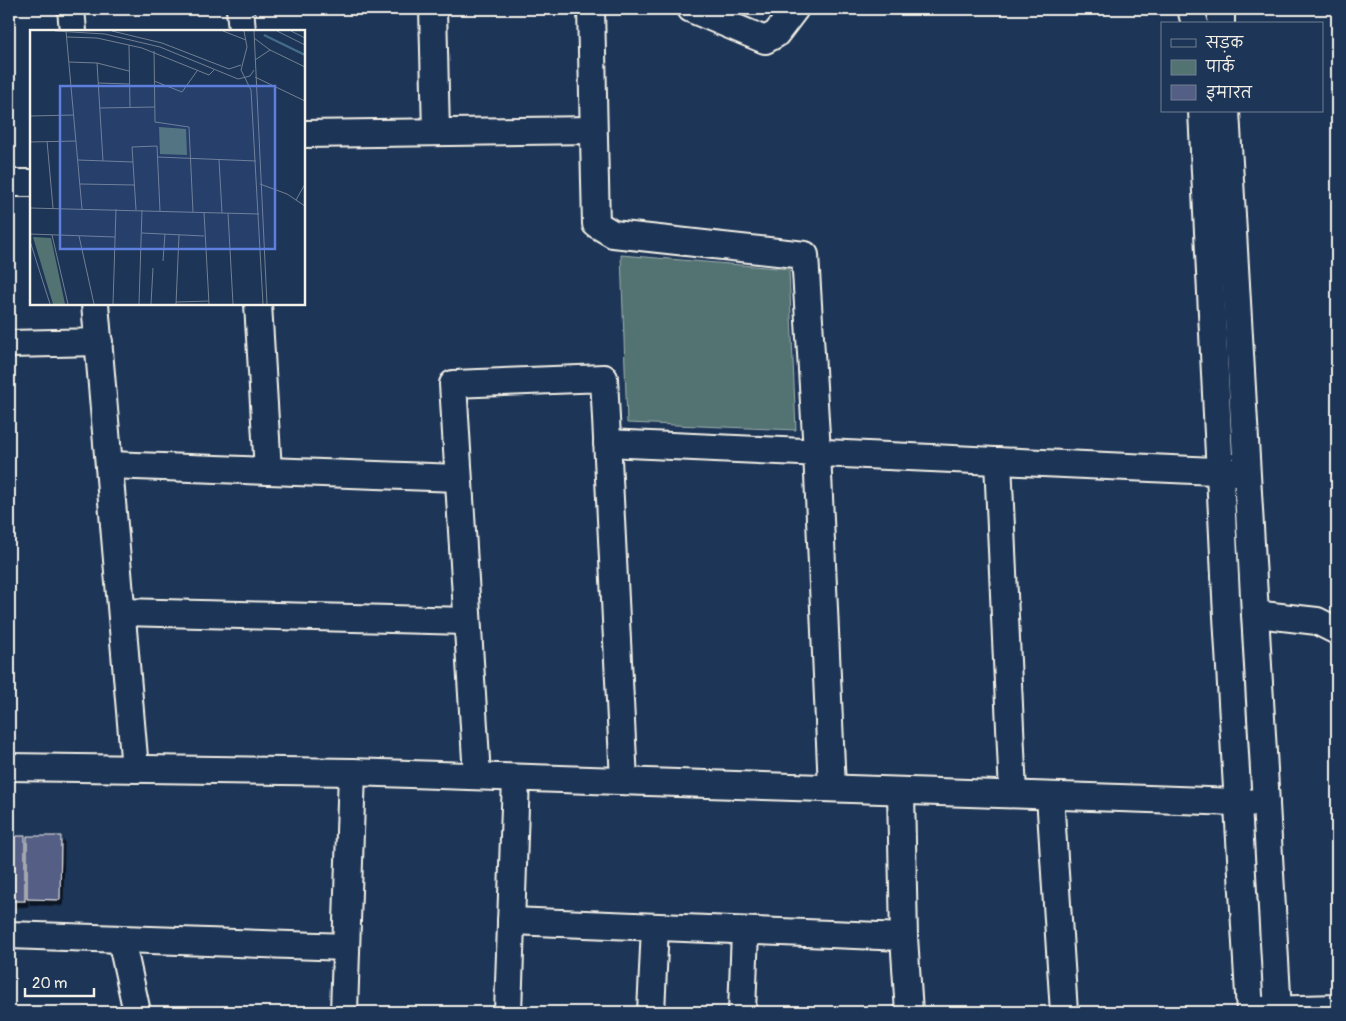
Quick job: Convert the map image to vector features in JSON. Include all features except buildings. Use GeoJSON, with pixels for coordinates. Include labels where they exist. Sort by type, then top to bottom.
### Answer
{"type":"FeatureCollection","features":[{"type":"Feature","properties":{"kind":"street"},"geometry":{"type":"LineString","coordinates":[[71,9],[72,30]]}},
{"type":"Feature","properties":{"kind":"street"},"geometry":{"type":"LineString","coordinates":[[240,9],[242,30]]}},
{"type":"Feature","properties":{"kind":"street"},"geometry":{"type":"LineString","coordinates":[[433,9],[436,132]]}},
{"type":"Feature","properties":{"kind":"street"},"geometry":{"type":"LineString","coordinates":[[591,9],[596,224],[613,234],[805,255],[817,452],[832,788]]}},
{"type":"Feature","properties":{"kind":"street"},"geometry":{"type":"LineString","coordinates":[[691,9],[765,40],[776,34],[795,9]]}},
{"type":"Feature","properties":{"kind":"street"},"geometry":{"type":"LineString","coordinates":[[1191,9],[1195,22]]}},
{"type":"Feature","properties":{"kind":"street"},"geometry":{"type":"LineString","coordinates":[[1221,9],[1221,22]]}},
{"type":"Feature","properties":{"kind":"street"},"geometry":{"type":"LineString","coordinates":[[1202,112],[1250,1011],[1337,1008]]}},
{"type":"Feature","properties":{"kind":"street"},"geometry":{"type":"LineString","coordinates":[[1226,112],[1278,1010]]}},
{"type":"Feature","properties":{"kind":"street"},"geometry":{"type":"LineString","coordinates":[[305,134],[593,130]]}},
{"type":"Feature","properties":{"kind":"street"},"geometry":{"type":"LineString","coordinates":[[9,183],[30,183]]}},
{"type":"Feature","properties":{"kind":"street"},"geometry":{"type":"LineString","coordinates":[[96,305],[135,769]]}},
{"type":"Feature","properties":{"kind":"street"},"geometry":{"type":"LineString","coordinates":[[258,305],[268,471]]}},
{"type":"Feature","properties":{"kind":"street"},"geometry":{"type":"LineString","coordinates":[[9,344],[99,342]]}},
{"type":"Feature","properties":{"kind":"street"},"geometry":{"type":"LineString","coordinates":[[476,776],[452,384],[604,378],[624,781]]}},
{"type":"Feature","properties":{"kind":"street"},"geometry":{"type":"LineString","coordinates":[[608,442],[1247,472]]}},
{"type":"Feature","properties":{"kind":"street"},"geometry":{"type":"LineString","coordinates":[[998,461],[1013,794]]}},
{"type":"Feature","properties":{"kind":"street"},"geometry":{"type":"LineString","coordinates":[[109,465],[458,478]]}},
{"type":"Feature","properties":{"kind":"street"},"geometry":{"type":"LineString","coordinates":[[122,612],[467,621]]}},
{"type":"Feature","properties":{"kind":"street"},"geometry":{"type":"LineString","coordinates":[[1255,614],[1318,621],[1337,631]]}},
{"type":"Feature","properties":{"kind":"street"},"geometry":{"type":"LineString","coordinates":[[9,767],[352,772],[1266,803]]}},
{"type":"Feature","properties":{"kind":"street"},"geometry":{"type":"LineString","coordinates":[[344,1012],[352,772]]}},
{"type":"Feature","properties":{"kind":"street"},"geometry":{"type":"LineString","coordinates":[[508,1012],[516,778]]}},
{"type":"Feature","properties":{"kind":"street"},"geometry":{"type":"LineString","coordinates":[[901,792],[904,937],[909,1012]]}},
{"type":"Feature","properties":{"kind":"street"},"geometry":{"type":"LineString","coordinates":[[1050,796],[1064,1012]]}},
{"type":"Feature","properties":{"kind":"street"},"geometry":{"type":"LineString","coordinates":[[511,921],[904,937]]}},
{"type":"Feature","properties":{"kind":"street"},"geometry":{"type":"LineString","coordinates":[[651,1012],[655,927]]}},
{"type":"Feature","properties":{"kind":"street"},"geometry":{"type":"LineString","coordinates":[[742,1012],[745,931]]}},
{"type":"Feature","properties":{"kind":"street"},"geometry":{"type":"LineString","coordinates":[[9,935],[346,947]]}},
{"type":"Feature","properties":{"kind":"street"},"geometry":{"type":"LineString","coordinates":[[121,939],[137,1012]]}},
{"type":"Feature","properties":{"kind":"green space"},"geometry":{"type":"Polygon","coordinates":[[[621,255],[789,269],[796,430],[627,423],[621,255]]]}}]}
